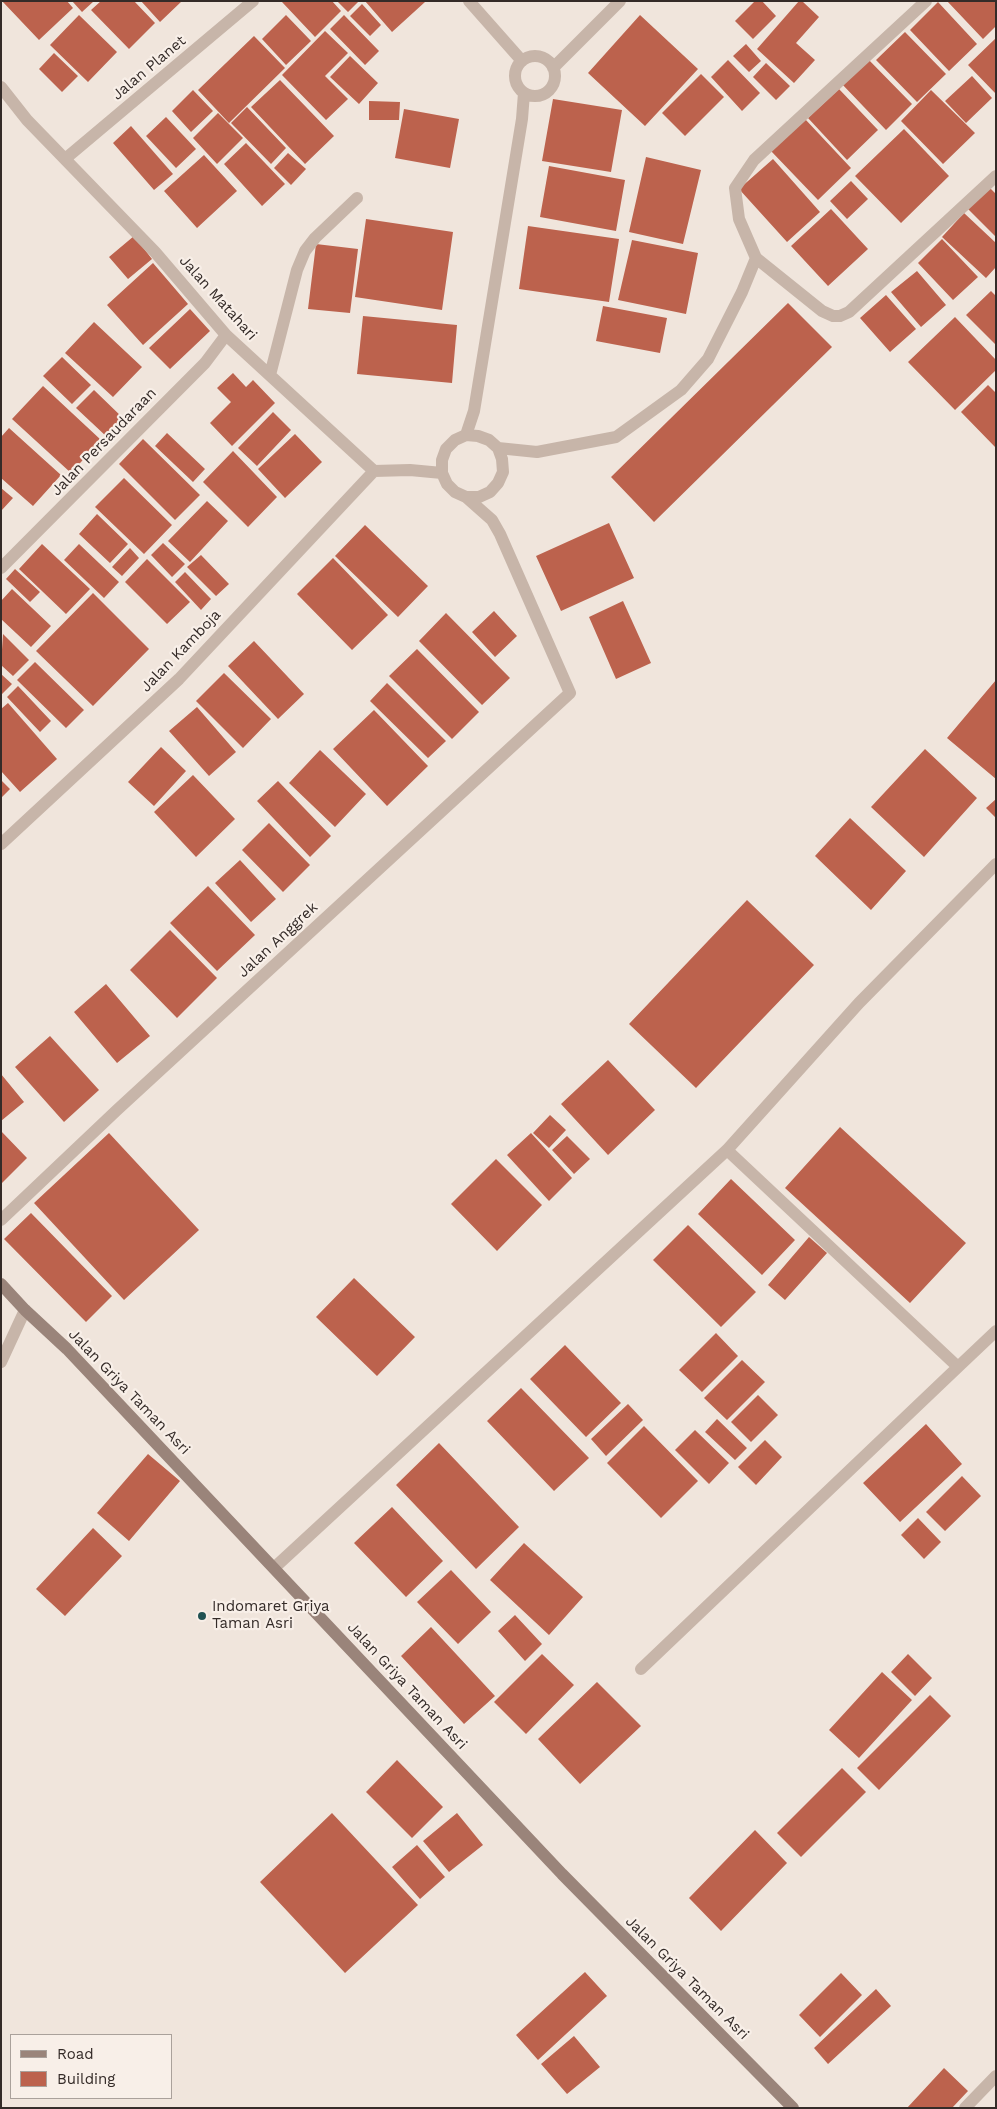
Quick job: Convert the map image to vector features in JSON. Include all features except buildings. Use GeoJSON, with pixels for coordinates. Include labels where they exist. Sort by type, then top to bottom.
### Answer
{"type":"FeatureCollection","features":[{"type":"Feature","properties":{"kind":"street","name":"Jalan Planet"},"geometry":{"type":"LineString","coordinates":[[65,159],[253,1]]}},
{"type":"Feature","properties":{"kind":"street"},"geometry":{"type":"LineString","coordinates":[[469,1],[522,60]]}},
{"type":"Feature","properties":{"kind":"street"},"geometry":{"type":"LineString","coordinates":[[553,68],[620,1]]}},
{"type":"Feature","properties":{"kind":"street"},"geometry":{"type":"LineString","coordinates":[[926,1],[754,160],[735,188],[738,219],[756,258],[822,311],[833,316],[840,316],[849,312],[996,176]]}},
{"type":"Feature","properties":{"kind":"street"},"geometry":{"type":"LineString","coordinates":[[540,56],[553,68],[555,76],[547,91],[540,95],[532,96],[524,93],[516,84],[516,71],[522,60],[540,56]]}},
{"type":"Feature","properties":{"kind":"street","name":"Jalan Matahari"},"geometry":{"type":"LineString","coordinates":[[1,87],[27,120],[156,252],[226,335],[374,471]]}},
{"type":"Feature","properties":{"kind":"street"},"geometry":{"type":"LineString","coordinates":[[466,435],[474,411],[522,119],[524,93]]}},
{"type":"Feature","properties":{"kind":"street"},"geometry":{"type":"LineString","coordinates":[[270,375],[296,270],[305,251],[315,238],[357,198]]}},
{"type":"Feature","properties":{"kind":"street"},"geometry":{"type":"LineString","coordinates":[[498,448],[536,452],[616,437],[681,390],[708,359],[742,292],[756,258]]}},
{"type":"Feature","properties":{"kind":"street","name":"Jalan Persaudaraan"},"geometry":{"type":"LineString","coordinates":[[1,568],[205,363],[226,335]]}},
{"type":"Feature","properties":{"kind":"street"},"geometry":{"type":"LineString","coordinates":[[466,435],[490,440],[498,448],[502,459],[503,472],[498,483],[490,492],[479,497],[466,497],[455,492],[447,484],[442,472],[442,460],[446,450],[455,440],[466,435]]}},
{"type":"Feature","properties":{"kind":"street"},"geometry":{"type":"LineString","coordinates":[[374,471],[410,470],[442,472]]}},
{"type":"Feature","properties":{"kind":"street","name":"Jalan Kamboja"},"geometry":{"type":"LineString","coordinates":[[1,844],[180,679],[374,471]]}},
{"type":"Feature","properties":{"kind":"street","name":"Jalan Anggrek"},"geometry":{"type":"LineString","coordinates":[[5,1216],[570,693],[500,534],[492,520],[466,497]]}},
{"type":"Feature","properties":{"kind":"street"},"geometry":{"type":"LineString","coordinates":[[274,1568],[727,1150],[859,1003],[996,864]]}},
{"type":"Feature","properties":{"kind":"street"},"geometry":{"type":"LineString","coordinates":[[727,1150],[958,1367]]}},
{"type":"Feature","properties":{"kind":"street","name":"Jalan Griya Taman Asri"},"geometry":{"type":"LineString","coordinates":[[1,1284],[25,1310],[74,1356],[562,1874],[793,2108]]}},
{"type":"Feature","properties":{"kind":"street"},"geometry":{"type":"LineString","coordinates":[[1,1362],[25,1310]]}},
{"type":"Feature","properties":{"kind":"street"},"geometry":{"type":"LineString","coordinates":[[641,1668],[996,1331]]}},
{"type":"Feature","properties":{"kind":"street"},"geometry":{"type":"LineString","coordinates":[[965,2108],[996,2076]]}},
{"type":"Feature","properties":{"kind":"place","name":"Indomaret Griya Taman Asri"},"geometry":{"type":"Point","coordinates":[202,1616]}}]}
